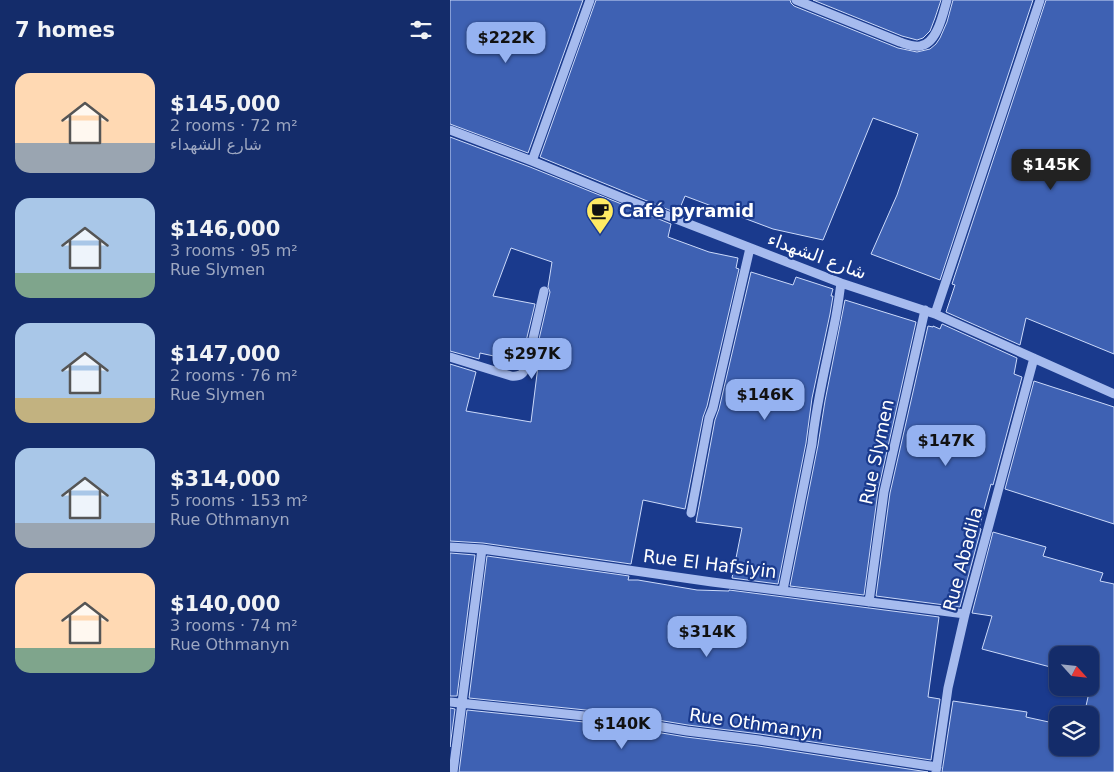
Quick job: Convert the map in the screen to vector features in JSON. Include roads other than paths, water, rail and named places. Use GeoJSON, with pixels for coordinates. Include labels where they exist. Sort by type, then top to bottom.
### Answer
{"type":"FeatureCollection","features":[{"type":"Feature","properties":{"kind":"street"},"geometry":{"type":"LineString","coordinates":[[532,161],[590,0]]}},
{"type":"Feature","properties":{"kind":"street"},"geometry":{"type":"LineString","coordinates":[[796,0],[900,42],[920,46],[927,44],[937,31],[947,0]]}},
{"type":"Feature","properties":{"kind":"street"},"geometry":{"type":"LineString","coordinates":[[935,314],[1040,0]]}},
{"type":"Feature","properties":{"kind":"street","name":"شارع الشهداء"},"geometry":{"type":"LineString","coordinates":[[450,130],[841,284],[925,310],[1113,394]]}},
{"type":"Feature","properties":{"kind":"street"},"geometry":{"type":"LineString","coordinates":[[691,513],[709,418],[714,408],[750,248]]}},
{"type":"Feature","properties":{"kind":"street"},"geometry":{"type":"LineString","coordinates":[[783,590],[841,284]]}},
{"type":"Feature","properties":{"kind":"street"},"geometry":{"type":"LineString","coordinates":[[450,357],[511,376],[517,376],[522,373],[527,365],[544,291]]}},
{"type":"Feature","properties":{"kind":"street","name":"Rue Slymen"},"geometry":{"type":"LineString","coordinates":[[869,602],[884,492],[925,310]]}},
{"type":"Feature","properties":{"kind":"street","name":"Rue Abadila"},"geometry":{"type":"LineString","coordinates":[[937,770],[948,688],[965,614],[1034,358]]}},
{"type":"Feature","properties":{"kind":"street"},"geometry":{"type":"LineString","coordinates":[[1113,394],[1114,384]]}},
{"type":"Feature","properties":{"kind":"street","name":"Rue El Hafsiyin"},"geometry":{"type":"LineString","coordinates":[[450,547],[965,614]]}},
{"type":"Feature","properties":{"kind":"street"},"geometry":{"type":"LineString","coordinates":[[453,772],[482,550]]}},
{"type":"Feature","properties":{"kind":"street","name":"Rue Othmanyn"},"geometry":{"type":"LineString","coordinates":[[450,702],[614,719],[759,740],[937,770]]}},
{"type":"Feature","properties":{"kind":"place","name":"Café pyramid"},"geometry":{"type":"Point","coordinates":[600,235]}}]}
